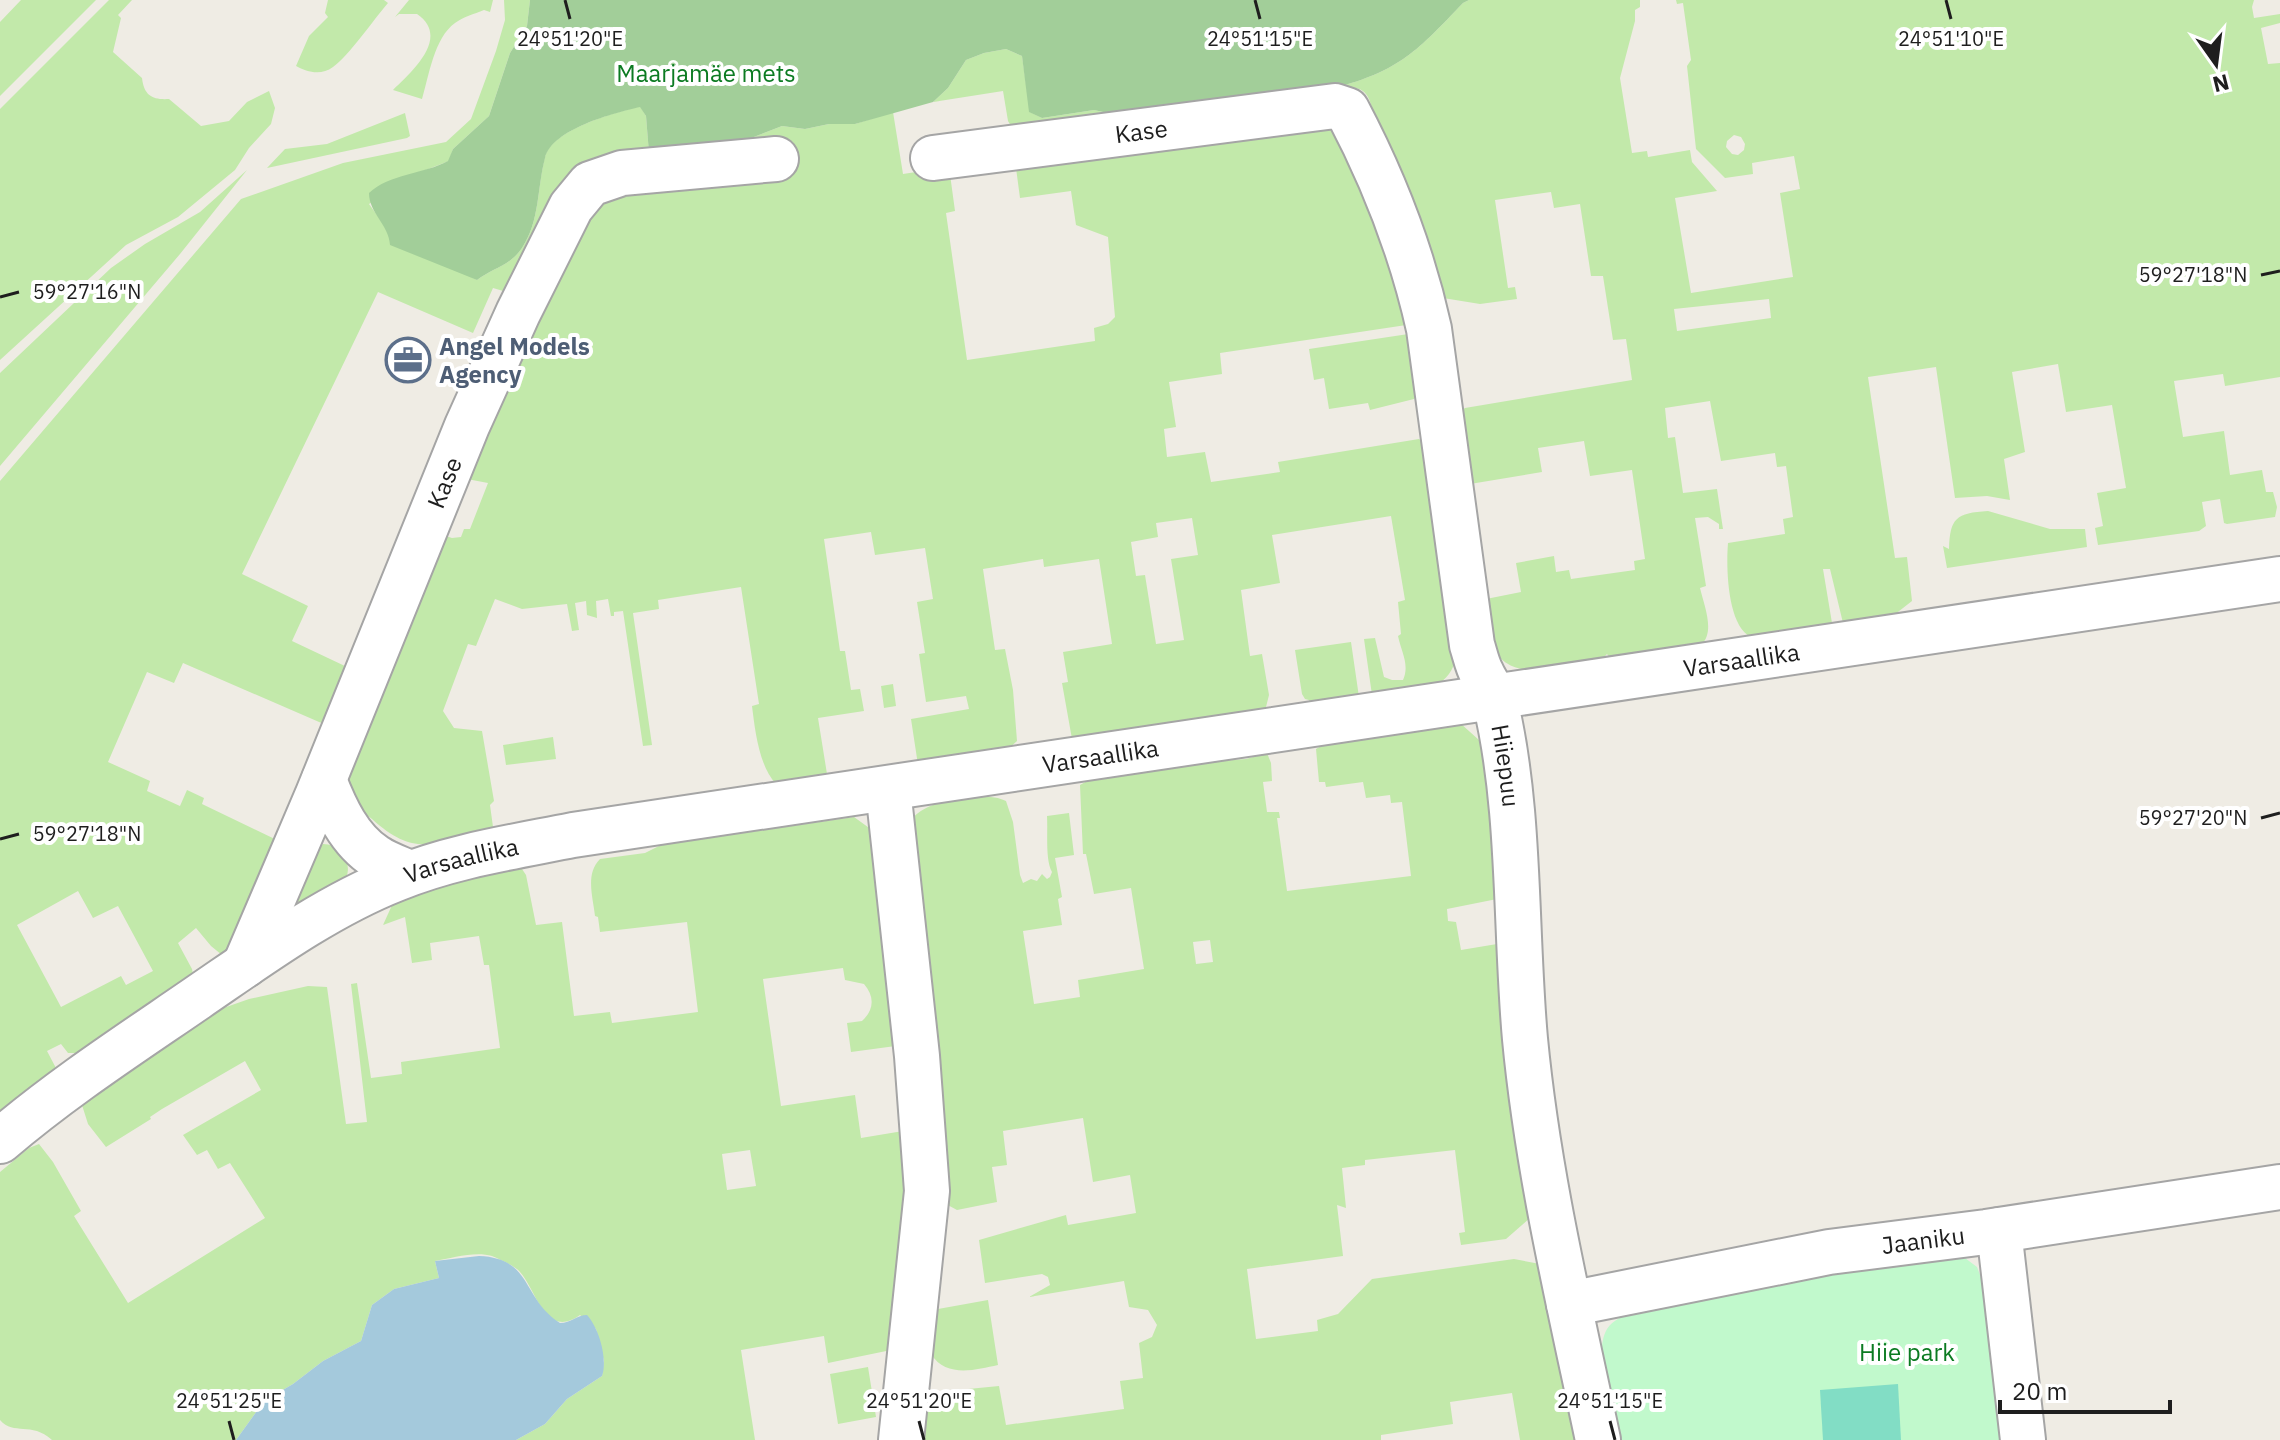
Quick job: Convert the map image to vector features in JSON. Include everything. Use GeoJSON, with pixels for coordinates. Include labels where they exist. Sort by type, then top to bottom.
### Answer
{"type":"FeatureCollection","features":[{"type":"Feature","properties":{"kind":"street","name":"Kase"},"geometry":{"type":"LineString","coordinates":[[933,158],[1335,106],[1347,110]]}},
{"type":"Feature","properties":{"kind":"street","name":"Hiiepuu"},"geometry":{"type":"LineString","coordinates":[[1347,110],[1387,192],[1420,290],[1429,329],[1472,645],[1480,671],[1494,698],[1507,779],[1518,898],[1525,1039],[1541,1163],[1598,1440]]}},
{"type":"Feature","properties":{"kind":"street","name":"Kase"},"geometry":{"type":"LineString","coordinates":[[245,965],[324,780],[467,426],[518,313],[580,193],[590,184],[622,173],[776,159]]}},
{"type":"Feature","properties":{"kind":"street","name":"Varsaallika"},"geometry":{"type":"LineString","coordinates":[[0,1141],[68,1088],[245,965],[365,892],[410,873],[475,854],[573,835],[2280,579]]}},
{"type":"Feature","properties":{"kind":"street"},"geometry":{"type":"LineString","coordinates":[[324,780],[336,810],[360,843],[376,858],[410,873]]}},
{"type":"Feature","properties":{"kind":"street"},"geometry":{"type":"LineString","coordinates":[[888,789],[927,1179],[924,1237],[901,1440]]}},
{"type":"Feature","properties":{"kind":"street","name":"Jaaniku"},"geometry":{"type":"LineString","coordinates":[[1569,1304],[1829,1252],[1999,1230],[2280,1187]]}},
{"type":"Feature","properties":{"kind":"street"},"geometry":{"type":"LineString","coordinates":[[1999,1230],[2023,1440]]}},
{"type":"Feature","properties":{"kind":"green space"},"geometry":{"type":"Polygon","coordinates":[[[21,0],[96,0],[0,96],[0,22],[21,0]]]}},
{"type":"Feature","properties":{"kind":"green space"},"geometry":{"type":"Polygon","coordinates":[[[109,0],[132,0],[118,15],[121,18],[113,52],[142,78],[150,96],[169,99],[201,126],[229,121],[247,102],[269,91],[275,108],[271,124],[249,148],[235,170],[178,217],[126,245],[0,360],[0,109],[109,0]]]}},
{"type":"Feature","properties":{"kind":"green space"},"geometry":{"type":"Polygon","coordinates":[[[328,0],[384,0],[388,3],[333,67],[319,72],[305,70],[296,66],[309,36],[328,17],[325,13],[328,0]]]}},
{"type":"Feature","properties":{"kind":"green space"},"geometry":{"type":"Polygon","coordinates":[[[409,0],[493,0],[490,12],[484,10],[458,21],[442,38],[422,99],[393,90],[418,64],[429,43],[427,23],[417,14],[399,14],[395,17],[409,0]]]}},
{"type":"Feature","properties":{"kind":"green space"},"geometry":{"type":"Polygon","coordinates":[[[504,0],[530,0],[527,26],[510,53],[489,116],[453,149],[449,161],[418,173],[369,204],[390,233],[477,280],[507,263],[528,238],[545,157],[559,138],[586,124],[640,106],[646,116],[649,153],[510,293],[493,288],[473,333],[378,292],[242,574],[308,606],[292,641],[347,667],[326,725],[183,663],[174,683],[147,672],[108,762],[150,781],[147,791],[180,806],[187,790],[204,798],[202,804],[281,842],[236,946],[222,955],[196,928],[178,943],[194,979],[79,1053],[68,1053],[61,1044],[47,1051],[57,1070],[0,1120],[0,481],[241,199],[343,163],[446,142],[471,119],[505,20],[504,0]],[[78,891],[17,925],[61,1007],[121,976],[126,985],[153,971],[118,906],[93,918],[78,891]]]}},
{"type":"Feature","properties":{"kind":"green space","name":"Maarjamäe mets"},"geometry":{"type":"Polygon","coordinates":[[[530,0],[1469,0],[1406,57],[1357,81],[1334,88],[1126,117],[1094,110],[1042,118],[1029,112],[1022,56],[1006,49],[966,60],[948,88],[933,102],[855,124],[829,124],[805,129],[782,126],[736,144],[649,153],[646,116],[640,107],[615,113],[571,131],[550,148],[545,158],[528,238],[512,259],[477,280],[390,245],[372,207],[369,193],[386,182],[448,161],[453,149],[489,116],[510,53],[527,26],[530,0]]]}},
{"type":"Feature","properties":{"kind":"green space"},"geometry":{"type":"Polygon","coordinates":[[[1469,0],[1640,0],[1620,78],[1632,153],[1647,151],[1648,157],[1690,150],[1692,162],[1717,191],[1675,198],[1691,293],[1793,277],[1780,193],[1800,189],[1794,156],[1752,163],[1753,174],[1725,178],[1696,149],[1687,66],[1691,60],[1683,3],[1677,4],[1676,0],[2254,0],[2254,18],[2280,14],[2280,23],[2261,28],[2268,64],[2280,63],[2280,377],[2225,386],[2223,374],[2174,381],[2183,437],[2224,431],[2230,475],[2262,470],[2266,492],[2273,492],[2277,507],[2275,517],[2227,524],[2224,523],[2220,499],[2202,502],[2206,526],[2199,531],[2098,545],[2095,528],[2103,526],[2097,493],[2126,488],[2112,405],[2066,412],[2058,364],[2012,372],[2025,452],[2004,459],[2010,500],[1987,496],[1955,498],[1936,367],[1868,377],[1895,558],[1907,557],[1912,601],[1894,615],[1843,623],[1830,569],[1823,569],[1832,623],[1751,637],[1743,631],[1733,608],[1728,580],[1728,543],[1785,534],[1783,519],[1793,517],[1786,466],[1777,467],[1775,453],[1721,461],[1710,401],[1665,408],[1668,438],[1675,437],[1683,493],[1717,489],[1723,529],[1719,529],[1719,524],[1708,517],[1695,518],[1706,586],[1700,588],[1707,618],[1706,639],[1702,644],[1610,658],[1607,654],[1602,659],[1557,668],[1525,670],[1511,666],[1500,658],[1492,644],[1486,599],[1521,592],[1516,563],[1554,556],[1556,572],[1569,570],[1571,579],[1635,570],[1634,561],[1645,559],[1632,470],[1590,476],[1584,441],[1538,448],[1542,472],[1464,485],[1458,413],[1465,408],[1632,380],[1626,339],[1613,340],[1603,276],[1591,276],[1580,204],[1554,208],[1551,192],[1495,200],[1508,288],[1515,287],[1517,299],[1480,304],[1443,298],[1367,95],[1352,87],[1334,88],[1376,74],[1406,57],[1469,0]],[[1734,135],[1727,141],[1726,147],[1732,154],[1738,155],[1745,144],[1741,137],[1734,135]],[[1769,299],[1674,309],[1677,331],[1771,318],[1769,299]]]}},
{"type":"Feature","properties":{"kind":"green space"},"geometry":{"type":"Polygon","coordinates":[[[1006,49],[1022,56],[1030,112],[1042,118],[1094,110],[1126,117],[1011,126],[1003,91],[933,102],[948,88],[966,60],[1006,49]]]}},
{"type":"Feature","properties":{"kind":"green space"},"geometry":{"type":"Polygon","coordinates":[[[893,112],[903,174],[949,167],[955,211],[946,213],[967,360],[1095,341],[1094,328],[1108,324],[1115,317],[1108,237],[1076,225],[1071,191],[1020,198],[1016,168],[1332,124],[1344,139],[1413,324],[1220,353],[1222,374],[1169,382],[1176,427],[1164,429],[1167,457],[1205,452],[1211,482],[1280,472],[1278,462],[1419,439],[1429,448],[1458,652],[1449,674],[1438,684],[1372,695],[1364,639],[1375,638],[1384,677],[1403,680],[1406,669],[1398,636],[1401,634],[1398,602],[1405,600],[1391,516],[1272,535],[1280,583],[1241,590],[1250,656],[1262,654],[1269,695],[1266,707],[1258,711],[1072,739],[1062,683],[1068,682],[1063,652],[1112,644],[1099,559],[1044,567],[1043,559],[983,569],[995,650],[1005,649],[1013,690],[1017,741],[1006,751],[918,765],[911,719],[969,709],[966,696],[926,702],[919,654],[925,653],[917,602],[933,599],[925,548],[875,555],[871,532],[824,539],[840,651],[845,651],[851,690],[860,689],[864,711],[818,718],[827,774],[822,778],[776,784],[766,768],[753,716],[752,706],[759,704],[741,587],[658,600],[659,609],[633,613],[652,745],[643,746],[623,611],[614,612],[611,616],[608,599],[596,601],[597,618],[587,615],[586,601],[575,603],[579,630],[572,631],[567,604],[522,609],[495,599],[476,646],[468,644],[443,711],[454,728],[482,731],[494,801],[490,805],[493,827],[429,844],[416,844],[388,832],[358,808],[347,771],[440,534],[461,537],[464,529],[470,529],[488,483],[467,479],[464,473],[599,198],[735,180],[754,184],[768,182],[773,180],[736,144],[782,126],[805,129],[829,124],[855,124],[893,112]],[[1192,518],[1156,523],[1158,537],[1131,542],[1136,576],[1145,575],[1156,644],[1184,640],[1171,559],[1198,555],[1192,518]]]}},
{"type":"Feature","properties":{"kind":"green space"},"geometry":{"type":"Polygon","coordinates":[[[405,113],[410,136],[407,138],[267,168],[285,149],[327,144],[405,113]]]}},
{"type":"Feature","properties":{"kind":"green space"},"geometry":{"type":"Polygon","coordinates":[[[247,170],[0,466],[0,373],[111,268],[200,212],[247,170]]]}},
{"type":"Feature","properties":{"kind":"green space"},"geometry":{"type":"Polygon","coordinates":[[[1415,333],[1418,392],[1414,399],[1370,410],[1368,403],[1329,409],[1324,378],[1314,380],[1309,349],[1415,333]]]}},
{"type":"Feature","properties":{"kind":"green space"},"geometry":{"type":"Polygon","coordinates":[[[1988,511],[2050,529],[2085,529],[2087,547],[1947,568],[1943,546],[1949,549],[1953,524],[1969,513],[1988,511]]]}},
{"type":"Feature","properties":{"kind":"green space"},"geometry":{"type":"Polygon","coordinates":[[[1351,642],[1359,697],[1310,704],[1302,694],[1295,650],[1351,642]]]}},
{"type":"Feature","properties":{"kind":"green space"},"geometry":{"type":"Polygon","coordinates":[[[893,684],[896,706],[884,708],[881,686],[893,684]]]}},
{"type":"Feature","properties":{"kind":"green space"},"geometry":{"type":"Polygon","coordinates":[[[1460,723],[1479,740],[1486,758],[1497,899],[1447,909],[1448,921],[1456,922],[1461,950],[1503,943],[1531,1217],[1506,1239],[1461,1245],[1459,1233],[1465,1232],[1455,1150],[1365,1160],[1365,1165],[1342,1168],[1346,1208],[1337,1205],[1343,1256],[1247,1269],[1256,1339],[1318,1331],[1317,1320],[1338,1314],[1372,1279],[1514,1259],[1540,1264],[1575,1440],[1520,1440],[1512,1393],[1450,1402],[1453,1424],[1381,1435],[1381,1440],[916,1440],[926,1409],[957,1397],[958,1390],[999,1386],[1006,1425],[1124,1409],[1120,1381],[1143,1378],[1139,1343],[1152,1337],[1157,1325],[1148,1310],[1129,1307],[1124,1281],[1029,1297],[1050,1285],[1048,1277],[1042,1274],[985,1283],[979,1240],[1066,1215],[1068,1225],[1136,1213],[1130,1175],[1093,1182],[1083,1118],[1003,1131],[1007,1165],[992,1167],[997,1202],[957,1210],[944,1203],[913,818],[931,806],[957,798],[985,796],[1006,801],[1013,822],[1023,883],[1031,879],[1037,881],[1042,874],[1047,879],[1050,877],[1047,816],[1069,813],[1074,855],[1055,858],[1062,897],[1058,899],[1062,925],[1023,931],[1034,1004],[1080,997],[1078,980],[1144,969],[1131,888],[1094,894],[1086,854],[1083,854],[1080,785],[1087,781],[1196,763],[1246,759],[1267,753],[1272,781],[1263,782],[1267,812],[1279,812],[1280,818],[1277,818],[1287,891],[1411,876],[1402,802],[1391,803],[1390,795],[1366,798],[1363,782],[1326,787],[1325,782],[1319,782],[1316,749],[1326,743],[1460,723]],[[1210,940],[1193,942],[1196,964],[1213,962],[1210,940]]]}},
{"type":"Feature","properties":{"kind":"green space"},"geometry":{"type":"Polygon","coordinates":[[[553,737],[556,759],[506,765],[503,745],[553,737]]]}},
{"type":"Feature","properties":{"kind":"green space"},"geometry":{"type":"Polygon","coordinates":[[[854,817],[872,830],[903,1045],[851,1052],[847,1023],[862,1021],[866,1017],[871,1008],[871,999],[864,984],[845,980],[843,968],[763,979],[781,1106],[855,1095],[861,1138],[903,1131],[909,1161],[896,1349],[828,1363],[824,1336],[741,1350],[755,1440],[516,1440],[545,1424],[567,1399],[602,1376],[604,1361],[596,1329],[580,1315],[558,1322],[543,1310],[518,1270],[492,1256],[471,1255],[435,1261],[439,1278],[394,1289],[372,1305],[361,1341],[323,1361],[264,1401],[236,1440],[52,1440],[37,1431],[11,1427],[0,1420],[0,1172],[29,1148],[39,1144],[81,1211],[74,1216],[128,1303],[265,1218],[230,1163],[218,1169],[207,1150],[197,1155],[183,1135],[261,1090],[245,1061],[162,1109],[106,1147],[88,1124],[82,1105],[140,1061],[215,1011],[249,999],[308,986],[327,987],[346,1124],[367,1122],[351,984],[357,983],[371,1078],[402,1074],[401,1062],[500,1048],[489,965],[484,965],[479,936],[430,943],[432,960],[412,963],[405,917],[383,925],[393,903],[432,887],[514,867],[522,869],[526,875],[536,925],[562,922],[574,1016],[610,1012],[612,1023],[698,1012],[687,922],[600,932],[598,917],[595,916],[591,879],[600,859],[645,853],[661,845],[854,817]],[[750,1150],[722,1154],[727,1190],[756,1186],[750,1150]]]}},
{"type":"Feature","properties":{"kind":"green space"},"geometry":{"type":"Polygon","coordinates":[[[323,844],[335,847],[344,855],[348,866],[346,878],[286,917],[309,858],[323,844]]]}},
{"type":"Feature","properties":{"kind":"green space","name":"Hiie park"},"geometry":{"type":"Polygon","coordinates":[[[1965,1258],[1977,1267],[1986,1290],[2005,1440],[1619,1440],[1605,1383],[1603,1340],[1612,1323],[1633,1311],[1783,1281],[1896,1264],[1965,1258]]]}},
{"type":"Feature","properties":{"kind":"green space"},"geometry":{"type":"Polygon","coordinates":[[[988,1300],[998,1365],[962,1370],[937,1362],[931,1354],[938,1309],[988,1300]]]}},
{"type":"Feature","properties":{"kind":"green space"},"geometry":{"type":"Polygon","coordinates":[[[868,1367],[876,1417],[838,1424],[830,1374],[868,1367]]]}},
{"type":"Feature","properties":{"kind":"green space"},"geometry":{"type":"Polygon","coordinates":[[[1898,1384],[1901,1440],[1823,1440],[1820,1390],[1898,1384]]]}},
{"type":"Feature","properties":{"kind":"water"},"geometry":{"type":"Polygon","coordinates":[[[479,1256],[496,1258],[518,1271],[538,1302],[560,1323],[587,1315],[599,1336],[604,1361],[602,1376],[567,1399],[545,1424],[516,1440],[236,1440],[264,1401],[323,1361],[361,1341],[372,1305],[394,1289],[439,1278],[435,1261],[479,1256]]]}},
{"type":"Feature","properties":{"kind":"place","name":"Angel Models Agency"},"geometry":{"type":"Point","coordinates":[408,360]}}]}
